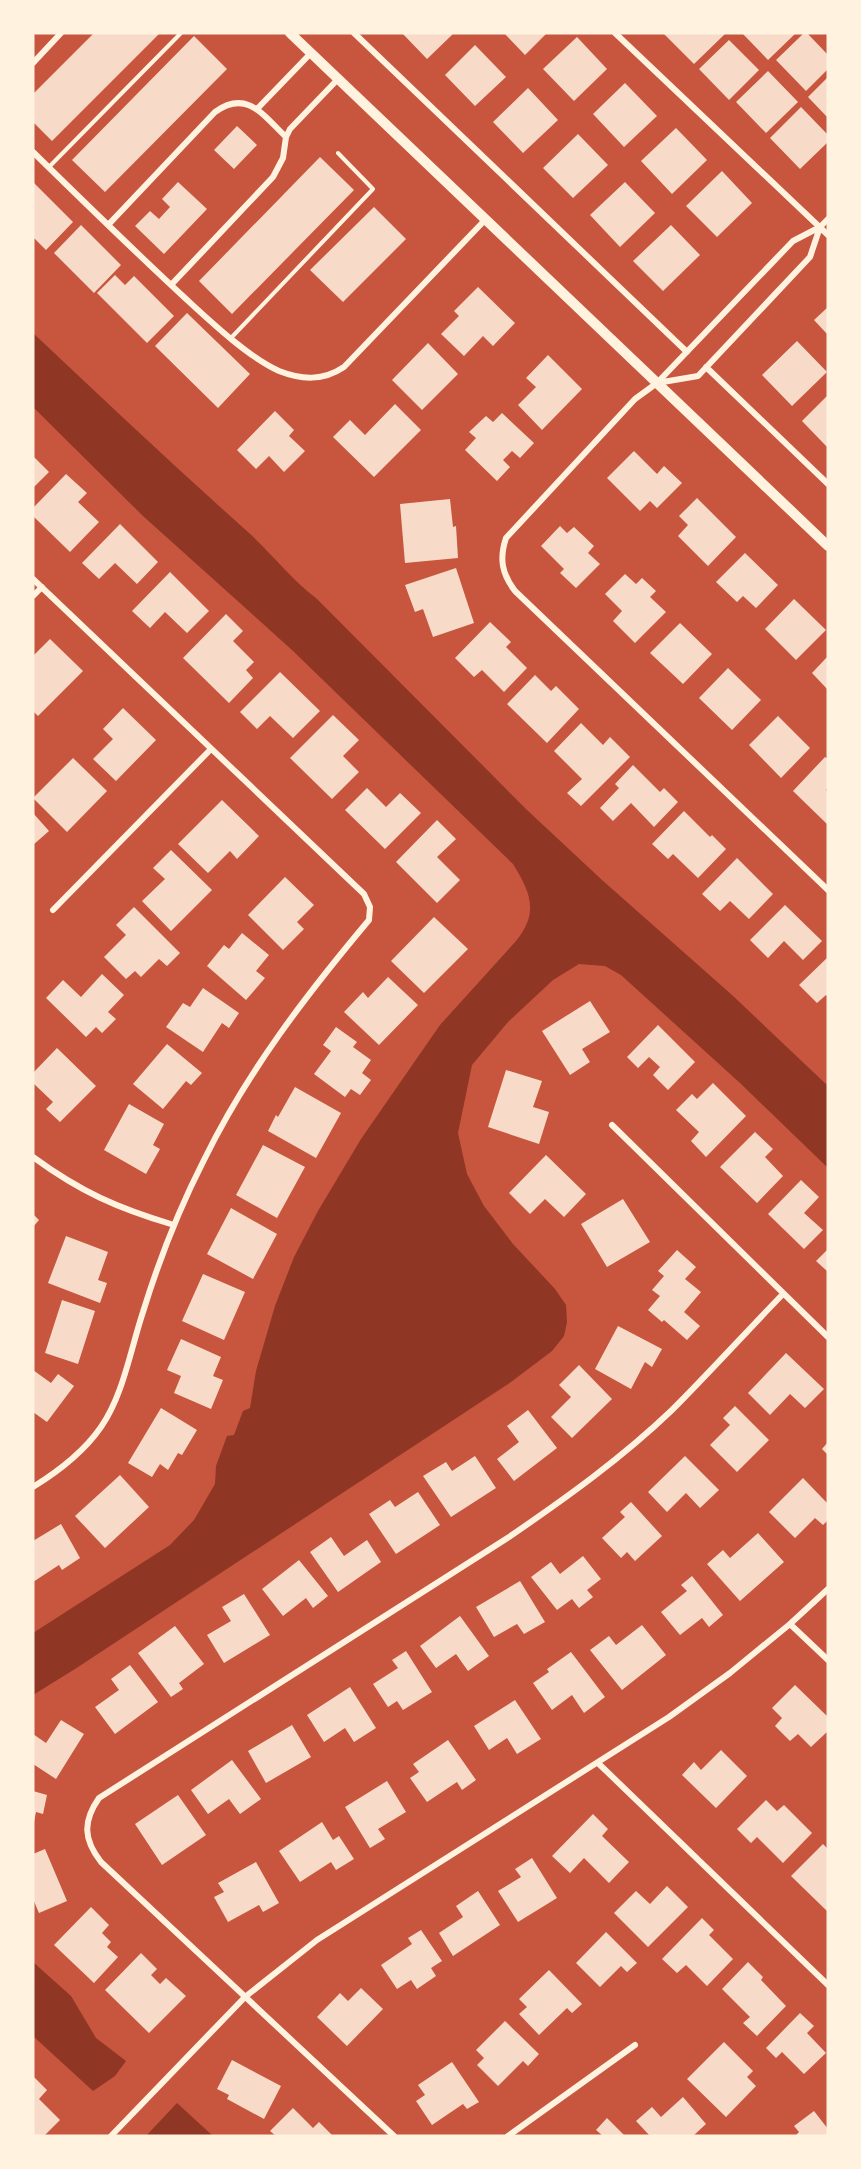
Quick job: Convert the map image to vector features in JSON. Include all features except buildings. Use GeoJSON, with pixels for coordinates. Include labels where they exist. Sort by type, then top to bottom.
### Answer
{"type":"FeatureCollection","features":[{"type":"Feature","properties":{"kind":"street"},"geometry":{"type":"LineString","coordinates":[[33,63],[61,33]]}},
{"type":"Feature","properties":{"kind":"street"},"geometry":{"type":"LineString","coordinates":[[290,33],[828,546]]}},
{"type":"Feature","properties":{"kind":"street"},"geometry":{"type":"LineString","coordinates":[[354,33],[687,352]]}},
{"type":"Feature","properties":{"kind":"street"},"geometry":{"type":"LineString","coordinates":[[615,33],[828,235]]}},
{"type":"Feature","properties":{"kind":"street"},"geometry":{"type":"LineString","coordinates":[[257,109],[311,53]]}},
{"type":"Feature","properties":{"kind":"street"},"geometry":{"type":"LineString","coordinates":[[171,285],[273,177],[283,158],[286,137],[338,79]]}},
{"type":"Feature","properties":{"kind":"street"},"geometry":{"type":"LineString","coordinates":[[109,224],[223,106],[241,102],[257,109],[286,137]]}},
{"type":"Feature","properties":{"kind":"street"},"geometry":{"type":"LineString","coordinates":[[33,152],[171,285],[231,338],[277,370],[303,378],[315,379],[327,376],[344,367],[485,220]]}},
{"type":"Feature","properties":{"kind":"street"},"geometry":{"type":"LineString","coordinates":[[828,219],[820,227],[793,241],[657,383],[635,399],[506,538],[502,552],[502,566],[506,579],[515,591],[828,890]]}},
{"type":"Feature","properties":{"kind":"street"},"geometry":{"type":"LineString","coordinates":[[657,383],[698,376],[810,257],[820,227]]}},
{"type":"Feature","properties":{"kind":"street"},"geometry":{"type":"LineString","coordinates":[[706,367],[828,484]]}},
{"type":"Feature","properties":{"kind":"street"},"geometry":{"type":"LineString","coordinates":[[33,579],[364,894],[370,907],[369,920],[315,985],[268,1050],[237,1099],[210,1149],[174,1225],[153,1278],[116,1398],[101,1428],[80,1454],[36,1485],[33,1478]]}},
{"type":"Feature","properties":{"kind":"street"},"geometry":{"type":"LineString","coordinates":[[33,597],[42,587]]}},
{"type":"Feature","properties":{"kind":"street"},"geometry":{"type":"LineString","coordinates":[[53,910],[212,749]]}},
{"type":"Feature","properties":{"kind":"street"},"geometry":{"type":"LineString","coordinates":[[612,1125],[828,1337]]}},
{"type":"Feature","properties":{"kind":"street"},"geometry":{"type":"LineString","coordinates":[[33,1157],[61,1178],[100,1199],[174,1225]]}},
{"type":"Feature","properties":{"kind":"street"},"geometry":{"type":"LineString","coordinates":[[394,2136],[101,1862],[90,1844],[87,1823],[91,1809],[99,1798],[509,1537],[566,1498],[620,1456],[671,1410],[783,1294]]}},
{"type":"Feature","properties":{"kind":"street"},"geometry":{"type":"LineString","coordinates":[[111,2136],[245,1996],[317,1940],[669,1717],[790,1624],[828,1588]]}},
{"type":"Feature","properties":{"kind":"street"},"geometry":{"type":"LineString","coordinates":[[790,1624],[828,1660]]}},
{"type":"Feature","properties":{"kind":"street"},"geometry":{"type":"LineString","coordinates":[[598,1763],[828,1985]]}},
{"type":"Feature","properties":{"kind":"street"},"geometry":{"type":"LineString","coordinates":[[508,2136],[635,2045]]}},
{"type":"Feature","properties":{"kind":"lane"},"geometry":{"type":"LineString","coordinates":[[49,167],[181,33]]}},
{"type":"Feature","properties":{"kind":"lane"},"geometry":{"type":"LineString","coordinates":[[231,338],[373,189],[338,153]]}},
{"type":"Feature","properties":{"kind":"shaded area"},"geometry":{"type":"Polygon","coordinates":[[[33,333],[257,540],[527,810],[732,995],[828,1086],[828,1168],[740,1083],[621,975],[605,966],[579,964],[553,980],[508,1022],[472,1065],[458,1133],[467,1174],[484,1206],[513,1244],[555,1289],[566,1305],[567,1322],[564,1336],[552,1351],[511,1382],[33,1695],[33,1633],[170,1545],[194,1520],[215,1484],[216,1466],[227,1436],[234,1435],[243,1411],[250,1408],[256,1371],[275,1306],[294,1257],[318,1211],[361,1139],[440,1025],[523,931],[528,921],[530,903],[524,884],[513,864],[292,650],[143,516],[33,407],[33,333]]]}},
{"type":"Feature","properties":{"kind":"shaded area"},"geometry":{"type":"Polygon","coordinates":[[[33,1962],[71,1996],[96,2038],[126,2061],[115,2076],[93,2091],[33,2036],[33,1962]]]}},
{"type":"Feature","properties":{"kind":"shaded area"},"geometry":{"type":"Polygon","coordinates":[[[177,2103],[213,2136],[146,2136],[177,2103]]]}}]}
